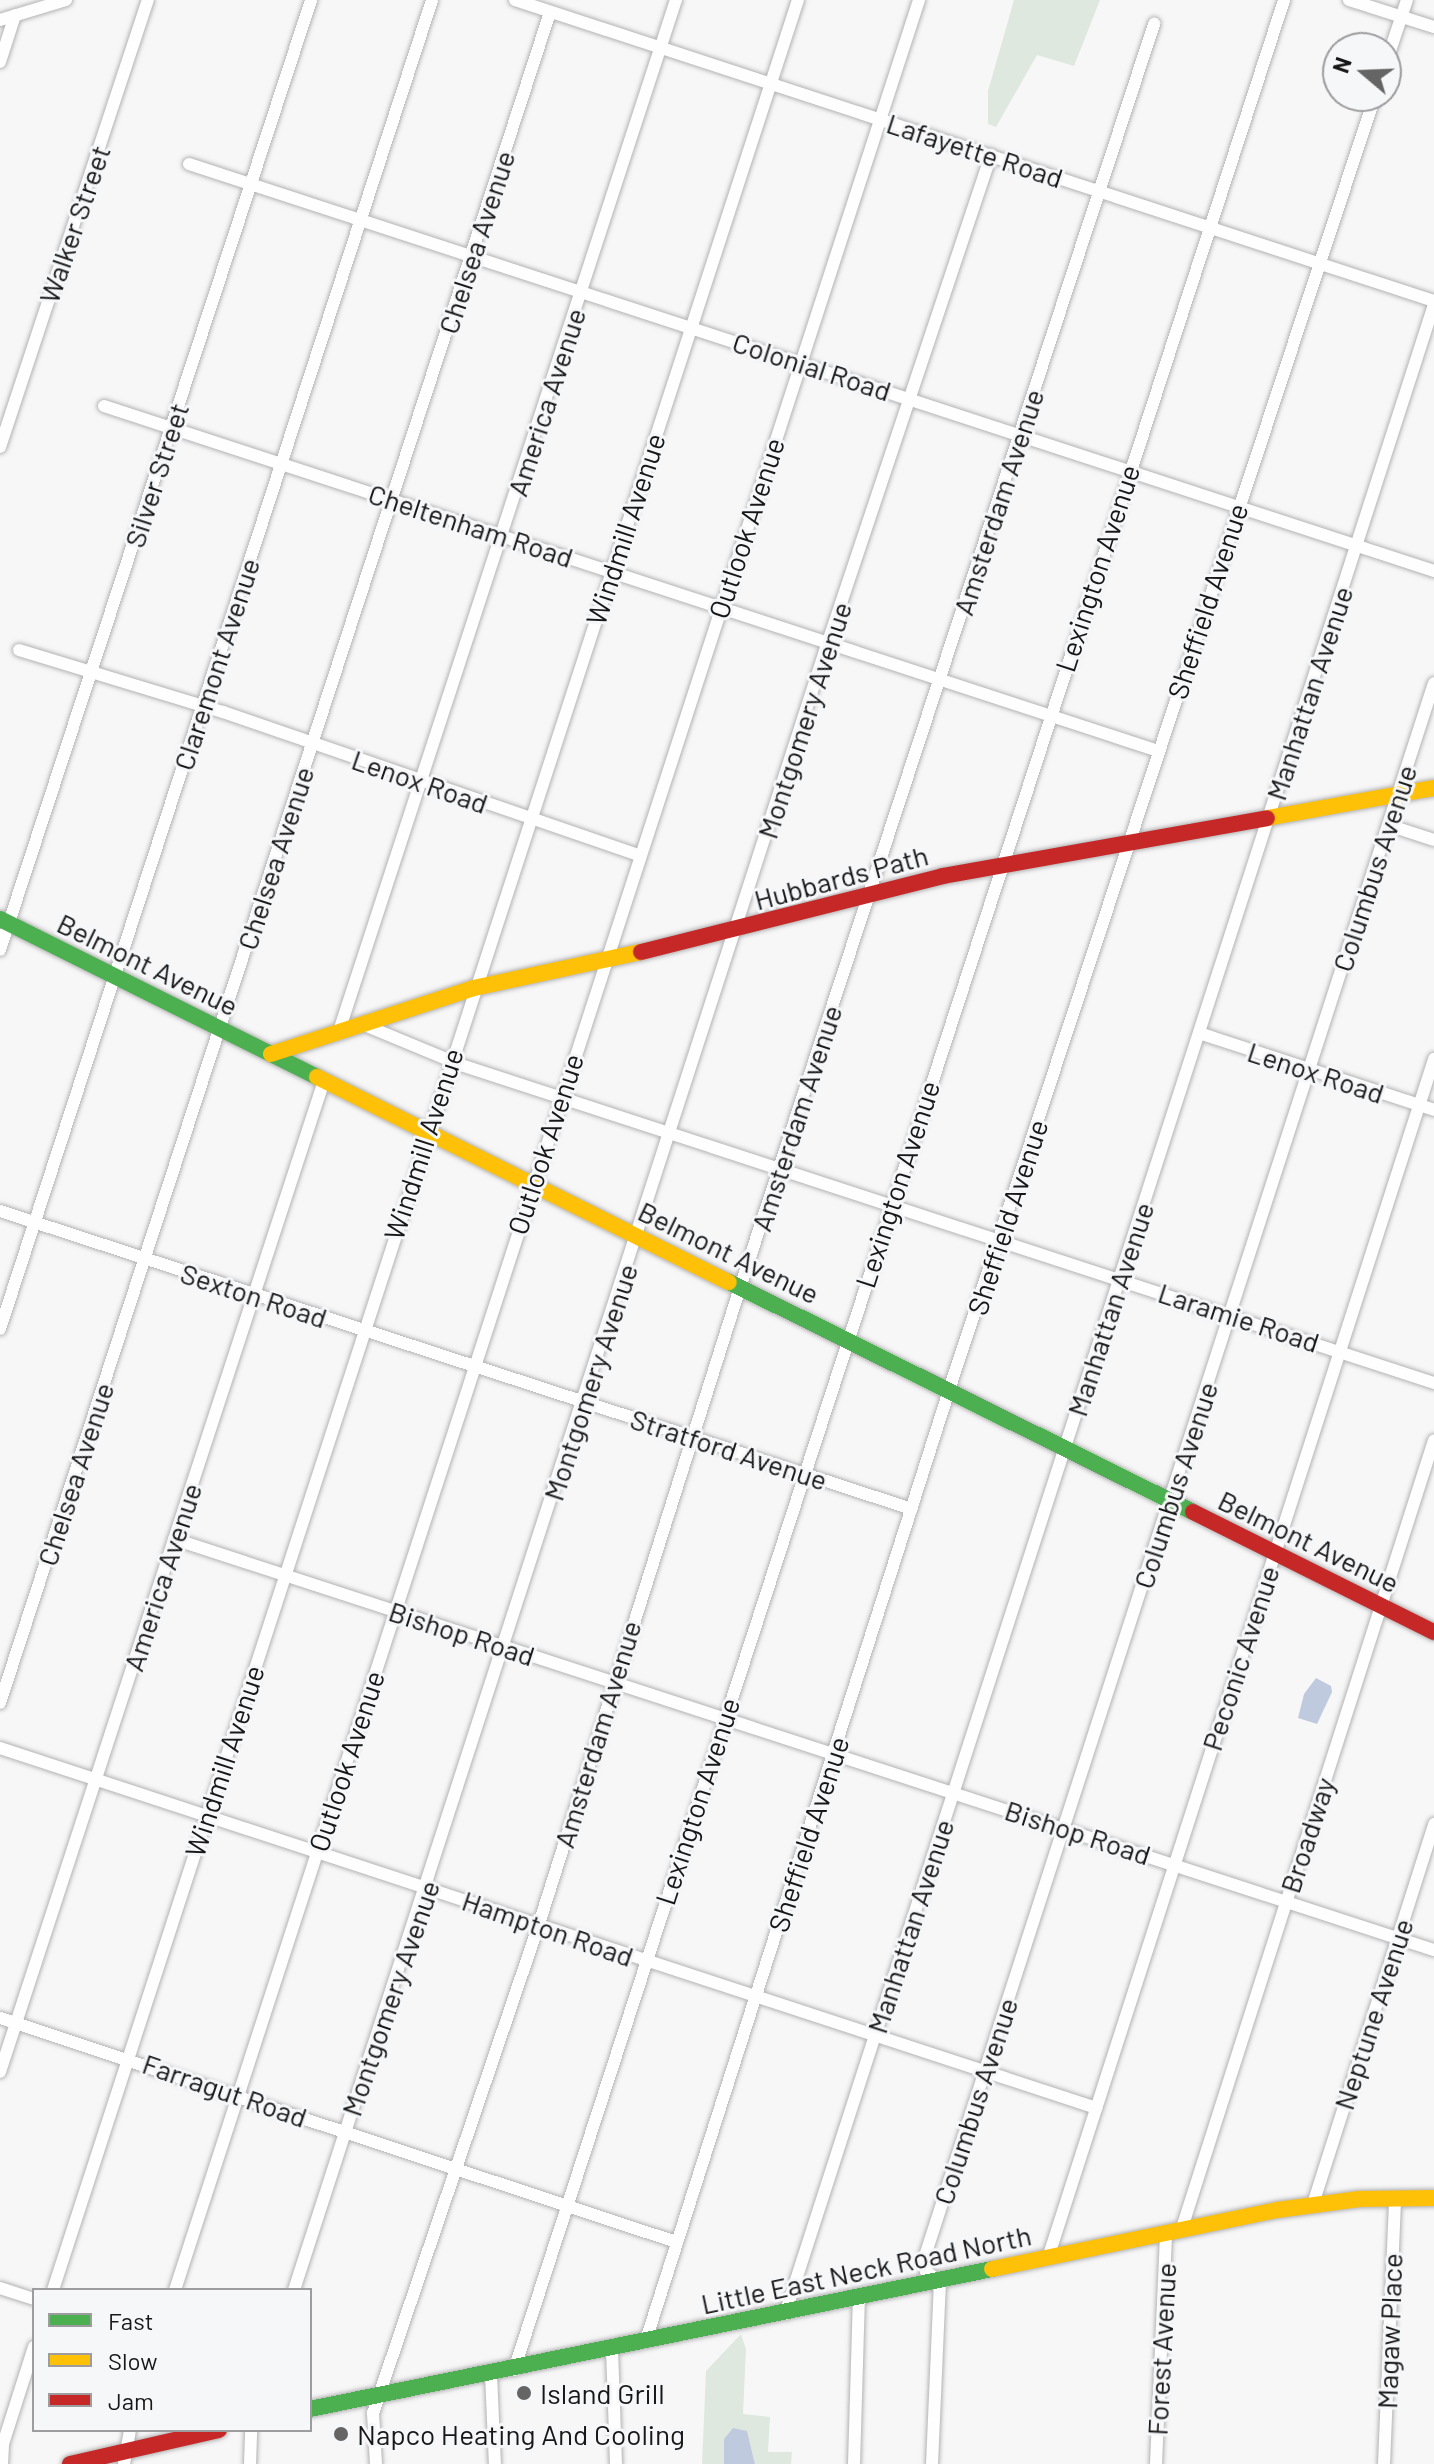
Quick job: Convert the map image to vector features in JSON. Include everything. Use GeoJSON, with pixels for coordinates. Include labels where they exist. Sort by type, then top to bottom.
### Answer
{"type":"FeatureCollection","features":[{"type":"Feature","properties":{"kind":"main road","name":"Hubbards Path"},"geometry":{"type":"LineString","coordinates":[[271,1054],[474,988],[735,932],[869,896],[999,866],[1434,788]]}},
{"type":"Feature","properties":{"kind":"main road","name":"Belmont Avenue"},"geometry":{"type":"LineString","coordinates":[[4,922],[1434,1632]]}},
{"type":"Feature","properties":{"kind":"main road","name":"Little East Neck Road North"},"geometry":{"type":"LineString","coordinates":[[312,2409],[514,2370],[646,2340],[1313,2204],[1395,2197],[1434,2198]]}},
{"type":"Feature","properties":{"kind":"main road"},"geometry":{"type":"LineString","coordinates":[[70,2464],[123,2458],[212,2432]]}},
{"type":"Feature","properties":{"kind":"street"},"geometry":{"type":"LineString","coordinates":[[0,20],[66,0]]}},
{"type":"Feature","properties":{"kind":"street","name":"Walker Street"},"geometry":{"type":"LineString","coordinates":[[0,447],[5,415],[148,0]]}},
{"type":"Feature","properties":{"kind":"street","name":"Silver Street"},"geometry":{"type":"LineString","coordinates":[[0,950],[4,922],[91,672],[311,0]]}},
{"type":"Feature","properties":{"kind":"street","name":"Claremont Avenue"},"geometry":{"type":"LineString","coordinates":[[0,1329],[432,0]]}},
{"type":"Feature","properties":{"kind":"street","name":"Lafayette Road"},"geometry":{"type":"LineString","coordinates":[[515,0],[1211,226],[1434,303]]}},
{"type":"Feature","properties":{"kind":"street","name":"America Avenue"},"geometry":{"type":"LineString","coordinates":[[339,1031],[676,0]]}},
{"type":"Feature","properties":{"kind":"street","name":"Windmill Avenue"},"geometry":{"type":"LineString","coordinates":[[54,2288],[529,818],[798,0]]}},
{"type":"Feature","properties":{"kind":"street","name":"Outlook Avenue"},"geometry":{"type":"LineString","coordinates":[[176,2288],[638,855],[919,0]]}},
{"type":"Feature","properties":{"kind":"street","name":"Lexington Avenue"},"geometry":{"type":"LineString","coordinates":[[514,2370],[999,866],[1284,0]]}},
{"type":"Feature","properties":{"kind":"street"},"geometry":{"type":"LineString","coordinates":[[1349,0],[1434,27]]}},
{"type":"Feature","properties":{"kind":"street"},"geometry":{"type":"LineString","coordinates":[[1396,32],[1407,0]]}},
{"type":"Feature","properties":{"kind":"street","name":"Chelsea Avenue"},"geometry":{"type":"LineString","coordinates":[[0,1703],[550,12]]}},
{"type":"Feature","properties":{"kind":"street"},"geometry":{"type":"LineString","coordinates":[[0,62],[15,15]]}},
{"type":"Feature","properties":{"kind":"street","name":"Amsterdam Avenue"},"geometry":{"type":"LineString","coordinates":[[376,2464],[373,2413],[539,1924],[692,1437],[1154,24]]}},
{"type":"Feature","properties":{"kind":"street","name":"Sheffield Avenue"},"geometry":{"type":"LineString","coordinates":[[646,2340],[1158,751],[1370,112]]}},
{"type":"Feature","properties":{"kind":"street","name":"Montgomery Avenue"},"geometry":{"type":"LineString","coordinates":[[295,2288],[827,645],[991,155]]}},
{"type":"Feature","properties":{"kind":"street","name":"Colonial Road"},"geometry":{"type":"LineString","coordinates":[[189,164],[1434,571]]}},
{"type":"Feature","properties":{"kind":"street","name":"Manhattan Avenue"},"geometry":{"type":"LineString","coordinates":[[785,2314],[1434,303]]}},
{"type":"Feature","properties":{"kind":"street","name":"Cheltenham Road"},"geometry":{"type":"LineString","coordinates":[[104,406],[612,570],[719,610],[1158,751]]}},
{"type":"Feature","properties":{"kind":"street","name":"Lenox Road"},"geometry":{"type":"LineString","coordinates":[[19,650],[313,743],[638,855]]}},
{"type":"Feature","properties":{"kind":"street","name":"Columbus Avenue"},"geometry":{"type":"LineString","coordinates":[[940,2282],[926,2271],[925,2256],[1434,683]]}},
{"type":"Feature","properties":{"kind":"street"},"geometry":{"type":"LineString","coordinates":[[1388,825],[1434,840]]}},
{"type":"Feature","properties":{"kind":"street","name":"Laramie Road"},"geometry":{"type":"LineString","coordinates":[[362,1024],[450,1061],[1230,1312],[1434,1383]]}},
{"type":"Feature","properties":{"kind":"street","name":"Lenox Road"},"geometry":{"type":"LineString","coordinates":[[1199,1033],[1434,1110]]}},
{"type":"Feature","properties":{"kind":"street","name":"Peconic Avenue"},"geometry":{"type":"LineString","coordinates":[[1048,2258],[1434,1059]]}},
{"type":"Feature","properties":{"kind":"street","name":"America Avenue"},"geometry":{"type":"LineString","coordinates":[[0,2072],[324,1081]]}},
{"type":"Feature","properties":{"kind":"street"},"geometry":{"type":"LineString","coordinates":[[0,1211],[144,1259]]}},
{"type":"Feature","properties":{"kind":"street","name":"Sexton Road"},"geometry":{"type":"LineString","coordinates":[[144,1259],[363,1331]]}},
{"type":"Feature","properties":{"kind":"street","name":"Stratford Avenue"},"geometry":{"type":"LineString","coordinates":[[363,1331],[912,1509]]}},
{"type":"Feature","properties":{"kind":"street","name":"Broadway"},"geometry":{"type":"LineString","coordinates":[[1174,2232],[1286,1900],[1434,1440]]}},
{"type":"Feature","properties":{"kind":"street","name":"Bishop Road"},"geometry":{"type":"LineString","coordinates":[[174,1539],[1434,1950]]}},
{"type":"Feature","properties":{"kind":"street","name":"Hampton Road"},"geometry":{"type":"LineString","coordinates":[[0,1748],[97,1782],[318,1849],[645,1961],[1096,2108]]}},
{"type":"Feature","properties":{"kind":"street","name":"Neptune Avenue"},"geometry":{"type":"LineString","coordinates":[[1313,2204],[1434,1824]]}},
{"type":"Feature","properties":{"kind":"street","name":"Farragut Road"},"geometry":{"type":"LineString","coordinates":[[0,2018],[676,2242]]}},
{"type":"Feature","properties":{"kind":"street","name":"Magaw Place"},"geometry":{"type":"LineString","coordinates":[[1384,2464],[1395,2197]]}},
{"type":"Feature","properties":{"kind":"street","name":"Forest Avenue"},"geometry":{"type":"LineString","coordinates":[[1156,2464],[1174,2232]]}},
{"type":"Feature","properties":{"kind":"street"},"geometry":{"type":"LineString","coordinates":[[932,2464],[940,2282]]}},
{"type":"Feature","properties":{"kind":"street"},"geometry":{"type":"LineString","coordinates":[[0,2288],[32,2298]]}},
{"type":"Feature","properties":{"kind":"street"},"geometry":{"type":"LineString","coordinates":[[854,2464],[859,2298]]}},
{"type":"Feature","properties":{"kind":"street"},"geometry":{"type":"LineString","coordinates":[[612,2349],[616,2464]]}},
{"type":"Feature","properties":{"kind":"street"},"geometry":{"type":"LineString","coordinates":[[2,2464],[3,2444],[32,2353]]}},
{"type":"Feature","properties":{"kind":"street"},"geometry":{"type":"LineString","coordinates":[[491,2374],[495,2464]]}},
{"type":"Feature","properties":{"kind":"street"},"geometry":{"type":"LineString","coordinates":[[123,2458],[130,2432]]}},
{"type":"Feature","properties":{"kind":"street"},"geometry":{"type":"LineString","coordinates":[[250,2464],[251,2432]]}},
{"type":"Feature","properties":{"kind":"shaded area"},"geometry":{"type":"Polygon","coordinates":[[[1014,0],[1100,0],[1074,66],[1037,55],[996,127],[988,124],[988,91],[1014,0]]]}},
{"type":"Feature","properties":{"kind":"shaded area"},"geometry":{"type":"Polygon","coordinates":[[[741,2334],[746,2349],[743,2414],[770,2417],[768,2452],[792,2452],[791,2464],[755,2464],[749,2439],[724,2439],[724,2464],[702,2464],[706,2371],[741,2334]]]}},
{"type":"Feature","properties":{"kind":"water"},"geometry":{"type":"Polygon","coordinates":[[[1316,1678],[1331,1686],[1332,1692],[1317,1724],[1298,1718],[1304,1694],[1316,1678]]]}},
{"type":"Feature","properties":{"kind":"water"},"geometry":{"type":"Polygon","coordinates":[[[733,2428],[747,2431],[755,2464],[724,2464],[724,2439],[733,2428]]]}},
{"type":"Feature","properties":{"kind":"traffic: fast"},"geometry":{"type":"LineString","coordinates":[[0,919],[317,1077]]}},
{"type":"Feature","properties":{"kind":"traffic: fast"},"geometry":{"type":"LineString","coordinates":[[729,1282],[1193,1512]]}},
{"type":"Feature","properties":{"kind":"traffic: fast"},"geometry":{"type":"LineString","coordinates":[[312,2409],[992,2269]]}},
{"type":"Feature","properties":{"kind":"traffic: slow"},"geometry":{"type":"LineString","coordinates":[[1267,818],[1434,788]]}},
{"type":"Feature","properties":{"kind":"traffic: slow"},"geometry":{"type":"LineString","coordinates":[[271,1054],[474,988],[641,952]]}},
{"type":"Feature","properties":{"kind":"traffic: slow"},"geometry":{"type":"LineString","coordinates":[[317,1077],[729,1282]]}},
{"type":"Feature","properties":{"kind":"traffic: slow"},"geometry":{"type":"LineString","coordinates":[[992,2269],[1277,2210],[1359,2199],[1434,2198]]}},
{"type":"Feature","properties":{"kind":"traffic: jam"},"geometry":{"type":"LineString","coordinates":[[641,952],[943,876],[1267,818]]}},
{"type":"Feature","properties":{"kind":"traffic: jam"},"geometry":{"type":"LineString","coordinates":[[1193,1512],[1434,1632]]}},
{"type":"Feature","properties":{"kind":"traffic: jam"},"geometry":{"type":"LineString","coordinates":[[70,2464],[210,2432]]}},
{"type":"Feature","properties":{"kind":"place","name":"Island Grill"},"geometry":{"type":"Point","coordinates":[524,2393]}},
{"type":"Feature","properties":{"kind":"place","name":"Napco Heating And Cooling"},"geometry":{"type":"Point","coordinates":[341,2434]}}]}
